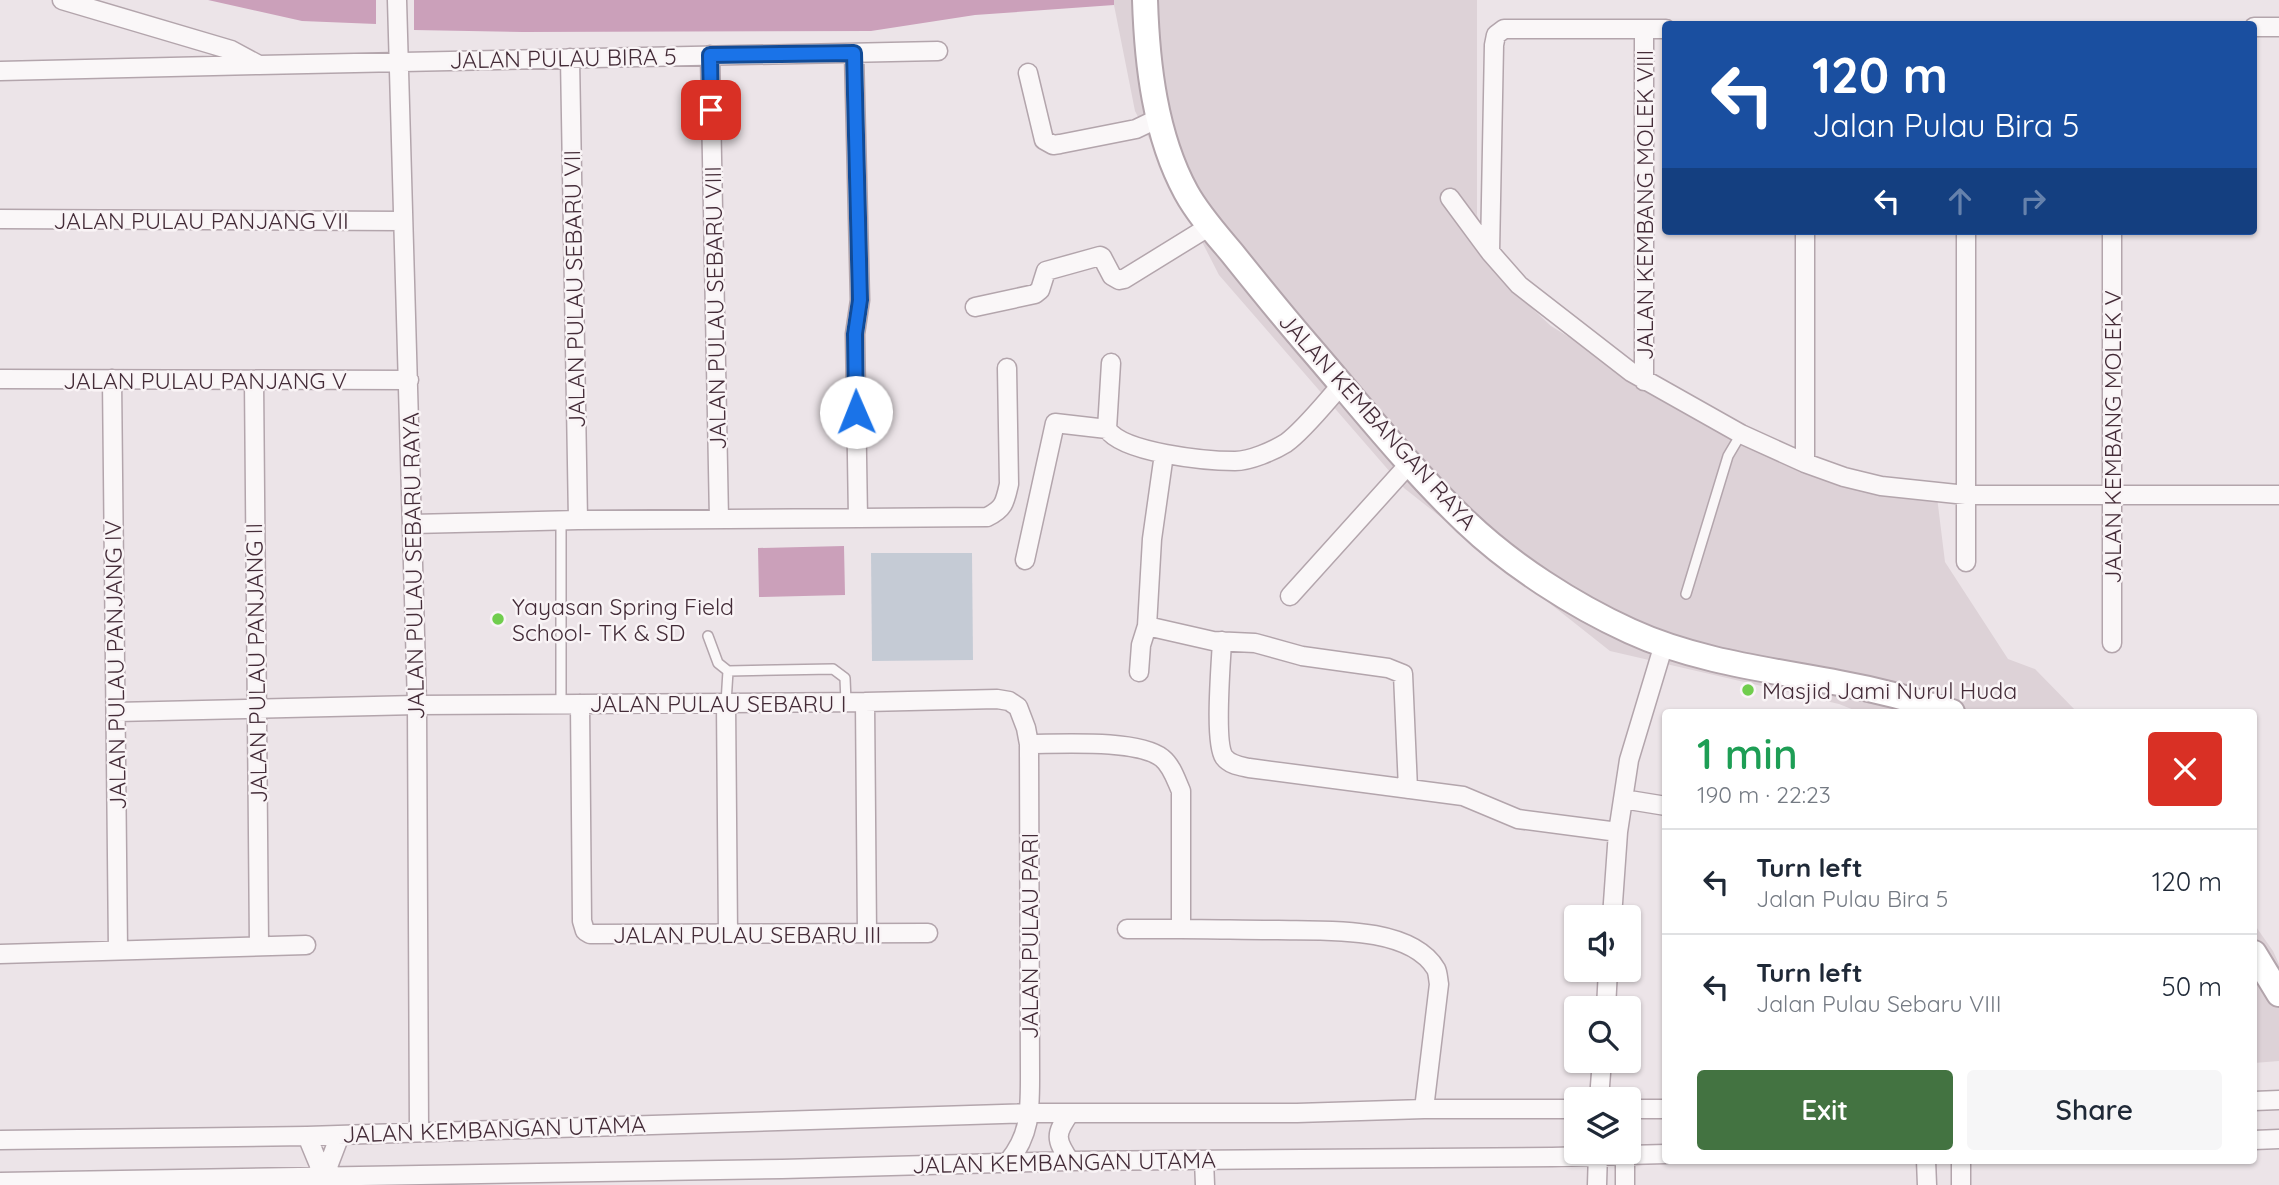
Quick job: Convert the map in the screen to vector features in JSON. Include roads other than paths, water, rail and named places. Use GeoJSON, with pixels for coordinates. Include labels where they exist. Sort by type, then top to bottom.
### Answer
{"type":"FeatureCollection","features":[{"type":"Feature","properties":{"kind":"street"},"geometry":{"type":"LineString","coordinates":[[62,0],[231,50],[259,65]]}},
{"type":"Feature","properties":{"kind":"street","name":"JALAN PULAU SEBARU RAYA"},"geometry":{"type":"LineString","coordinates":[[397,0],[417,705],[419,1131]]}},
{"type":"Feature","properties":{"kind":"street","name":"JALAN KEMBANGAN RAYA"},"geometry":{"type":"LineString","coordinates":[[1145,6],[1159,118],[1169,152],[1186,192],[1284,318],[1410,463],[1466,522],[1503,554],[1570,599],[1633,633],[1708,657],[1907,697],[1943,709]]}},
{"type":"Feature","properties":{"kind":"street"},"geometry":{"type":"LineString","coordinates":[[2257,27],[2279,27]]}},
{"type":"Feature","properties":{"kind":"street"},"geometry":{"type":"LineString","coordinates":[[1490,253],[1496,35],[1504,29],[1662,29]]}},
{"type":"Feature","properties":{"kind":"street","name":"JALAN KEMBANG MOLEK VIII"},"geometry":{"type":"LineString","coordinates":[[1644,29],[1644,381]]}},
{"type":"Feature","properties":{"kind":"street","name":"JALAN PULAU BIRA 5"},"geometry":{"type":"LineString","coordinates":[[0,71],[259,65],[398,54],[570,58],[938,51]]}},
{"type":"Feature","properties":{"kind":"street"},"geometry":{"type":"LineString","coordinates":[[854,53],[860,300],[855,334],[858,517]]}},
{"type":"Feature","properties":{"kind":"street","name":"JALAN PULAU SEBARU VIII"},"geometry":{"type":"LineString","coordinates":[[710,55],[719,519]]}},
{"type":"Feature","properties":{"kind":"street","name":"JALAN PULAU SEBARU VII"},"geometry":{"type":"LineString","coordinates":[[569,520],[570,58]]}},
{"type":"Feature","properties":{"kind":"street"},"geometry":{"type":"LineString","coordinates":[[1028,73],[1044,140],[1048,144],[1136,129],[1159,118]]}},
{"type":"Feature","properties":{"kind":"street"},"geometry":{"type":"LineString","coordinates":[[1450,198],[1490,253],[1519,285],[1644,381],[1741,434],[1805,463],[1844,477],[1881,486],[1966,495],[2279,495]]}},
{"type":"Feature","properties":{"kind":"street","name":"JALAN PULAU PANJANG VII"},"geometry":{"type":"LineString","coordinates":[[0,219],[403,221]]}},
{"type":"Feature","properties":{"kind":"street"},"geometry":{"type":"LineString","coordinates":[[975,307],[1035,294],[1040,290],[1046,271],[1093,257],[1102,257],[1112,276],[1119,280],[1124,279],[1210,226]]}},
{"type":"Feature","properties":{"kind":"street"},"geometry":{"type":"LineString","coordinates":[[1805,235],[1805,463]]}},
{"type":"Feature","properties":{"kind":"street"},"geometry":{"type":"LineString","coordinates":[[1966,235],[1966,562]]}},
{"type":"Feature","properties":{"kind":"street","name":"JALAN KEMBANG MOLEK V"},"geometry":{"type":"LineString","coordinates":[[2112,235],[2112,643]]}},
{"type":"Feature","properties":{"kind":"street"},"geometry":{"type":"LineString","coordinates":[[1107,429],[1111,363]]}},
{"type":"Feature","properties":{"kind":"street"},"geometry":{"type":"LineString","coordinates":[[412,524],[987,517],[999,512],[1006,500],[1009,484],[1007,368]]}},
{"type":"Feature","properties":{"kind":"street","name":"JALAN PULAU PANJANG V"},"geometry":{"type":"LineString","coordinates":[[0,379],[409,380]]}},
{"type":"Feature","properties":{"kind":"street","name":"JALAN PULAU PANJANG IV"},"geometry":{"type":"LineString","coordinates":[[112,379],[118,950]]}},
{"type":"Feature","properties":{"kind":"street","name":"JALAN PULAU PANJANG II"},"geometry":{"type":"LineString","coordinates":[[254,380],[259,946]]}},
{"type":"Feature","properties":{"kind":"street"},"geometry":{"type":"LineString","coordinates":[[1025,560],[1055,422],[1107,429],[1124,444],[1164,454],[1237,461],[1270,451],[1287,442],[1342,384]]}},
{"type":"Feature","properties":{"kind":"street"},"geometry":{"type":"LineString","coordinates":[[1139,672],[1141,645],[1147,626],[1152,539],[1164,454]]}},
{"type":"Feature","properties":{"kind":"street"},"geometry":{"type":"LineString","coordinates":[[1290,596],[1410,463]]}},
{"type":"Feature","properties":{"kind":"street"},"geometry":{"type":"LineString","coordinates":[[1147,626],[1222,641],[1255,643],[1302,656],[1388,668],[1403,674],[1408,789]]}},
{"type":"Feature","properties":{"kind":"street"},"geometry":{"type":"LineString","coordinates":[[1222,641],[1219,724],[1222,752],[1231,764],[1463,796],[1518,819],[1618,832]]}},
{"type":"Feature","properties":{"kind":"street"},"geometry":{"type":"LineString","coordinates":[[1613,905],[1618,832],[1629,760],[1664,644]]}},
{"type":"Feature","properties":{"kind":"street","name":"JALAN PULAU SEBARU I"},"geometry":{"type":"LineString","coordinates":[[116,712],[417,705],[997,699],[1009,701],[1018,707]]}},
{"type":"Feature","properties":{"kind":"street"},"geometry":{"type":"LineString","coordinates":[[866,702],[867,934]]}},
{"type":"Feature","properties":{"kind":"street"},"geometry":{"type":"LineString","coordinates":[[726,703],[727,935]]}},
{"type":"Feature","properties":{"kind":"street","name":"JALAN PULAU SEBARU III"},"geometry":{"type":"LineString","coordinates":[[580,704],[582,921],[585,930],[596,936],[928,933]]}},
{"type":"Feature","properties":{"kind":"street","name":"JALAN PULAU PARI"},"geometry":{"type":"LineString","coordinates":[[1008,1162],[1020,1148],[1030,1113],[1034,744],[1018,707]]}},
{"type":"Feature","properties":{"kind":"street"},"geometry":{"type":"LineString","coordinates":[[1034,744],[1114,744],[1139,749],[1162,758],[1173,772],[1181,791],[1181,929]]}},
{"type":"Feature","properties":{"kind":"street"},"geometry":{"type":"LineString","coordinates":[[1623,799],[1662,805]]}},
{"type":"Feature","properties":{"kind":"street"},"geometry":{"type":"LineString","coordinates":[[1127,929],[1333,931],[1378,935],[1407,945],[1423,955],[1436,970],[1439,984],[1424,1109]]}},
{"type":"Feature","properties":{"kind":"street"},"geometry":{"type":"LineString","coordinates":[[0,954],[306,945]]}},
{"type":"Feature","properties":{"kind":"street"},"geometry":{"type":"LineString","coordinates":[[2257,958],[2279,994]]}},
{"type":"Feature","properties":{"kind":"street"},"geometry":{"type":"LineString","coordinates":[[2257,1101],[2279,1100]]}},
{"type":"Feature","properties":{"kind":"street","name":"JALAN KEMBANGAN UTAMA"},"geometry":{"type":"LineString","coordinates":[[0,1140],[307,1136],[1070,1112],[1297,1113],[1564,1109]]}},
{"type":"Feature","properties":{"kind":"street"},"geometry":{"type":"LineString","coordinates":[[1641,1109],[1662,1109]]}},
{"type":"Feature","properties":{"kind":"street"},"geometry":{"type":"LineString","coordinates":[[1070,1112],[1060,1127],[1058,1137],[1059,1146],[1070,1161]]}},
{"type":"Feature","properties":{"kind":"street"},"geometry":{"type":"LineString","coordinates":[[324,1181],[340,1135]]}},
{"type":"Feature","properties":{"kind":"street"},"geometry":{"type":"LineString","coordinates":[[307,1136],[324,1181]]}},
{"type":"Feature","properties":{"kind":"street"},"geometry":{"type":"LineString","coordinates":[[2257,1140],[2279,1139]]}},
{"type":"Feature","properties":{"kind":"street","name":"JALAN KEMBANGAN UTAMA"},"geometry":{"type":"LineString","coordinates":[[1641,1155],[1662,1154]]}},
{"type":"Feature","properties":{"kind":"street","name":"JALAN KEMBANGAN UTAMA"},"geometry":{"type":"LineString","coordinates":[[0,1182],[782,1177],[1008,1162],[1564,1155]]}},
{"type":"Feature","properties":{"kind":"street"},"geometry":{"type":"LineString","coordinates":[[1204,1160],[1205,1185]]}},
{"type":"Feature","properties":{"kind":"street"},"geometry":{"type":"LineString","coordinates":[[1597,1185],[1598,1164]]}},
{"type":"Feature","properties":{"kind":"street"},"geometry":{"type":"LineString","coordinates":[[1625,1164],[1625,1185]]}},
{"type":"Feature","properties":{"kind":"street"},"geometry":{"type":"LineString","coordinates":[[1927,1164],[1927,1185]]}},
{"type":"Feature","properties":{"kind":"street"},"geometry":{"type":"LineString","coordinates":[[1961,1164],[1961,1185]]}},
{"type":"Feature","properties":{"kind":"lane"},"geometry":{"type":"LineString","coordinates":[[1686,594],[1727,456],[1741,434]]}},
{"type":"Feature","properties":{"kind":"lane"},"geometry":{"type":"LineString","coordinates":[[561,704],[569,520]]}},
{"type":"Feature","properties":{"kind":"lane"},"geometry":{"type":"LineString","coordinates":[[708,636],[719,663],[728,671],[833,669],[845,678],[846,702]]}},
{"type":"Feature","properties":{"kind":"lane"},"geometry":{"type":"LineString","coordinates":[[726,703],[728,671]]}},
{"type":"Feature","properties":{"kind":"place","name":"Yayasan Spring Field School- TK & SD"},"geometry":{"type":"Point","coordinates":[498,619]}},
{"type":"Feature","properties":{"kind":"place","name":"Masjid Jami Nurul Huda"},"geometry":{"type":"Point","coordinates":[1748,690]}}]}
